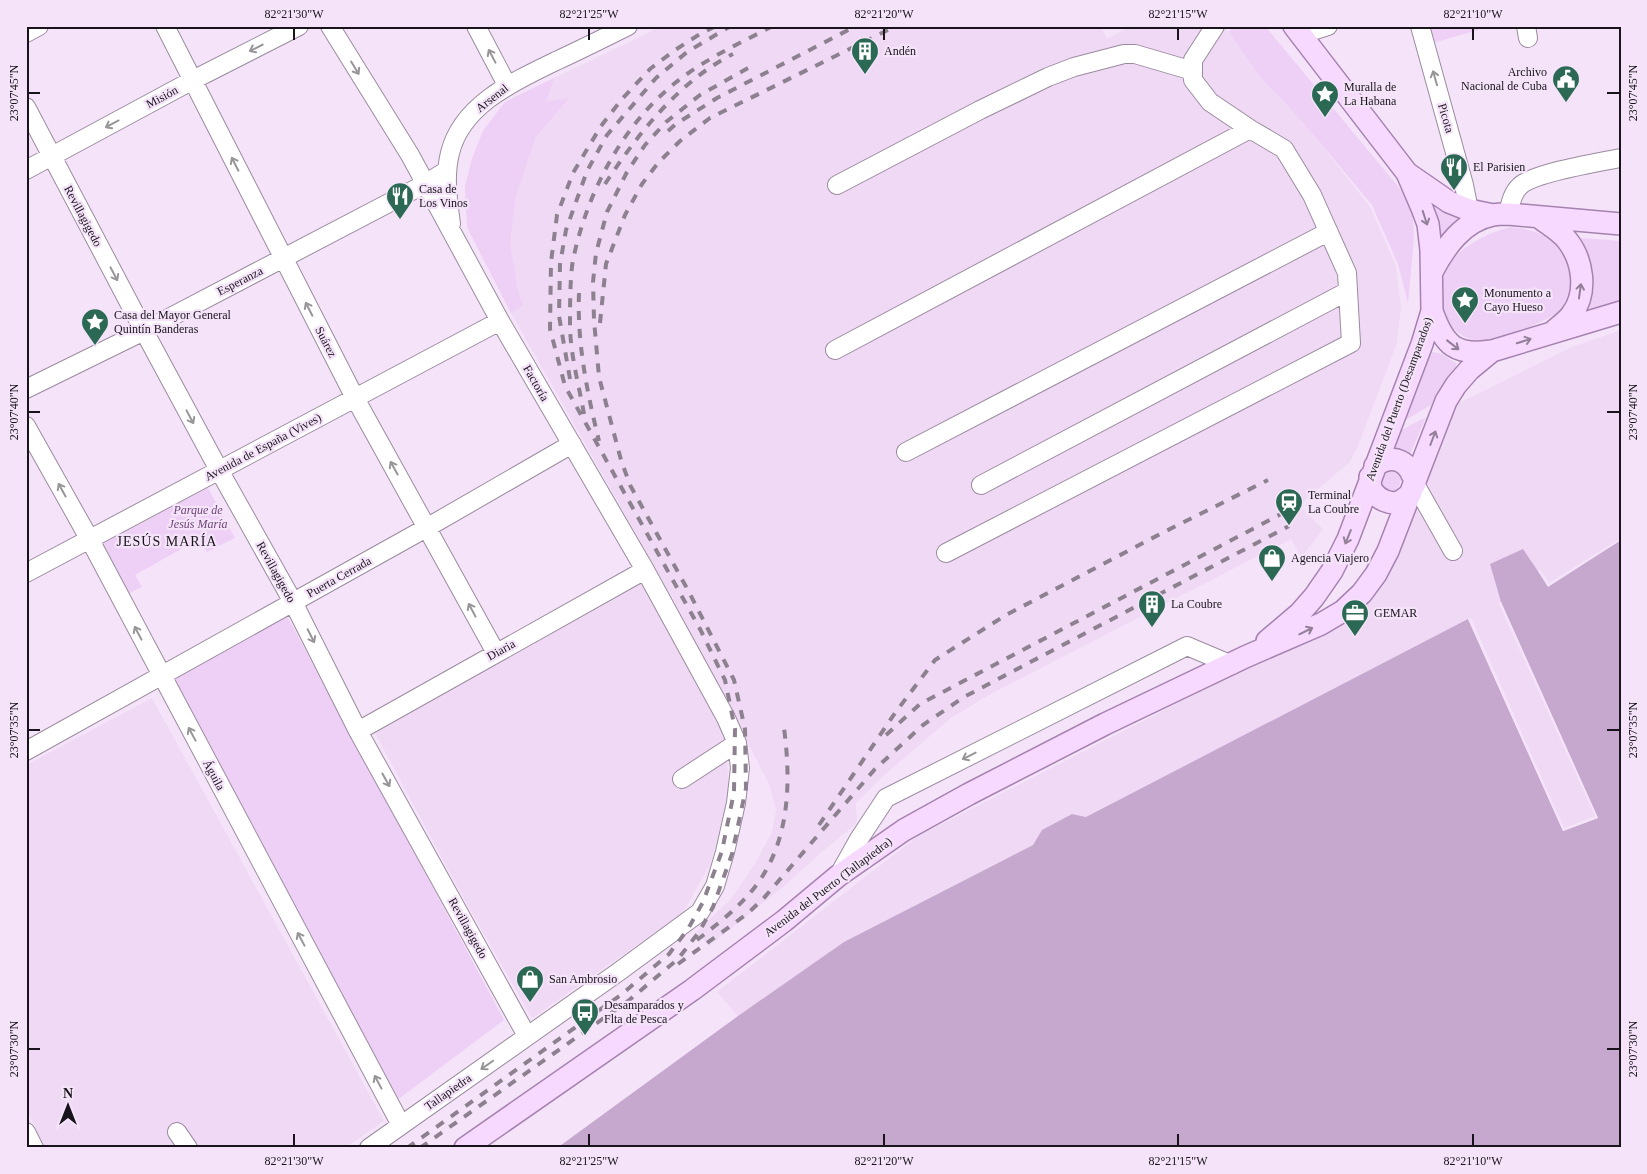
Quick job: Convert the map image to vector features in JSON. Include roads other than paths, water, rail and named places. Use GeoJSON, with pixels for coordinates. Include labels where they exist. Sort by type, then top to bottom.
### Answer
{"type":"FeatureCollection","features":[{"type":"Feature","properties":{"kind":"main road"},"geometry":{"type":"LineString","coordinates":[[1297,30],[1407,173],[1448,202],[1469,210],[1500,214],[1621,224]]}},
{"type":"Feature","properties":{"kind":"main road","name":"Avenida del Puerto (Desamparados)"},"geometry":{"type":"LineString","coordinates":[[1238,661],[1281,630],[1314,597],[1332,571],[1348,539],[1422,344],[1432,311],[1431,250],[1428,224],[1407,173]]}},
{"type":"Feature","properties":{"kind":"main road"},"geometry":{"type":"LineString","coordinates":[[1431,273],[1441,255],[1458,234],[1471,224],[1500,214]]}},
{"type":"Feature","properties":{"kind":"main road"},"geometry":{"type":"LineString","coordinates":[[1540,218],[1568,241],[1579,263],[1581,294],[1572,315],[1555,331]]}},
{"type":"Feature","properties":{"kind":"main road"},"geometry":{"type":"LineString","coordinates":[[1432,311],[1443,337],[1462,352],[1476,353],[1492,351],[1621,312]]}},
{"type":"Feature","properties":{"kind":"main road"},"geometry":{"type":"LineString","coordinates":[[1238,661],[1322,624],[1343,611],[1362,593],[1376,574],[1388,551],[1446,402],[1456,385],[1469,370],[1492,351]]}},
{"type":"Feature","properties":{"kind":"main road"},"geometry":{"type":"LineString","coordinates":[[1394,460],[1402,462],[1410,468],[1413,489],[1401,501],[1395,503],[1386,502],[1374,493],[1371,488],[1372,472],[1381,461],[1394,460]]}},
{"type":"Feature","properties":{"kind":"main road","name":"Avenida del Puerto (Tallapiedra)"},"geometry":{"type":"LineString","coordinates":[[465,1148],[692,990],[784,921],[838,876],[904,830],[969,794],[1105,724],[1238,661]]}},
{"type":"Feature","properties":{"kind":"street"},"geometry":{"type":"LineString","coordinates":[[26,33],[39,26]]}},
{"type":"Feature","properties":{"kind":"street","name":"Suárez"},"geometry":{"type":"LineString","coordinates":[[166,26],[355,398],[496,653]]}},
{"type":"Feature","properties":{"kind":"street","name":"Misión"},"geometry":{"type":"LineString","coordinates":[[26,170],[193,80],[299,26]]}},
{"type":"Feature","properties":{"kind":"street","name":"Factoría"},"geometry":{"type":"LineString","coordinates":[[330,26],[393,131],[410,155],[500,322],[645,570],[726,718],[737,744]]}},
{"type":"Feature","properties":{"kind":"street"},"geometry":{"type":"LineString","coordinates":[[476,26],[507,85]]}},
{"type":"Feature","properties":{"kind":"street","name":"Arsenal"},"geometry":{"type":"LineString","coordinates":[[453,235],[446,172],[450,151],[461,126],[480,106],[507,85],[601,32],[628,26]]}},
{"type":"Feature","properties":{"kind":"street"},"geometry":{"type":"LineString","coordinates":[[946,553],[1351,343],[1347,273],[1312,195],[1284,148],[1250,129],[1210,102],[1193,80],[1193,60],[1215,26]]}},
{"type":"Feature","properties":{"kind":"street"},"geometry":{"type":"LineString","coordinates":[[1297,30],[1328,26]]}},
{"type":"Feature","properties":{"kind":"street","name":"Picota"},"geometry":{"type":"LineString","coordinates":[[1420,26],[1464,185],[1469,210]]}},
{"type":"Feature","properties":{"kind":"street"},"geometry":{"type":"LineString","coordinates":[[837,185],[1048,76],[1074,67],[1124,54],[1135,54],[1193,71]]}},
{"type":"Feature","properties":{"kind":"street","name":"Revillagigedo"},"geometry":{"type":"LineString","coordinates":[[26,107],[144,331],[293,602],[358,731],[527,1036]]}},
{"type":"Feature","properties":{"kind":"street"},"geometry":{"type":"LineString","coordinates":[[835,350],[1250,129]]}},
{"type":"Feature","properties":{"kind":"street"},"geometry":{"type":"LineString","coordinates":[[1500,214],[1511,201],[1519,186],[1535,177],[1621,158]]}},
{"type":"Feature","properties":{"kind":"street","name":"Esperanza"},"geometry":{"type":"LineString","coordinates":[[26,389],[144,331],[446,172]]}},
{"type":"Feature","properties":{"kind":"street"},"geometry":{"type":"LineString","coordinates":[[906,452],[1328,232]]}},
{"type":"Feature","properties":{"kind":"street"},"geometry":{"type":"LineString","coordinates":[[982,485],[1348,291]]}},
{"type":"Feature","properties":{"kind":"street","name":"Avenida de España (Vives)"},"geometry":{"type":"LineString","coordinates":[[26,573],[500,322]]}},
{"type":"Feature","properties":{"kind":"street","name":"Águila"},"geometry":{"type":"LineString","coordinates":[[26,426],[90,540],[401,1125]]}},
{"type":"Feature","properties":{"kind":"street","name":"Puerta Cerrada"},"geometry":{"type":"LineString","coordinates":[[27,749],[428,527],[572,444]]}},
{"type":"Feature","properties":{"kind":"street"},"geometry":{"type":"LineString","coordinates":[[1413,489],[1453,551]]}},
{"type":"Feature","properties":{"kind":"street","name":"Diaria"},"geometry":{"type":"LineString","coordinates":[[358,731],[645,570]]}},
{"type":"Feature","properties":{"kind":"street"},"geometry":{"type":"LineString","coordinates":[[838,876],[859,839],[886,798],[1187,646],[1238,661]]}},
{"type":"Feature","properties":{"kind":"street"},"geometry":{"type":"LineString","coordinates":[[682,778],[737,744]]}},
{"type":"Feature","properties":{"kind":"street","name":"Tallapiedra"},"geometry":{"type":"LineString","coordinates":[[370,1148],[700,912],[715,886],[736,803],[740,768],[737,744]]}},
{"type":"Feature","properties":{"kind":"street"},"geometry":{"type":"LineString","coordinates":[[26,1132],[34,1148]]}},
{"type":"Feature","properties":{"kind":"street"},"geometry":{"type":"LineString","coordinates":[[177,1132],[188,1148]]}},
{"type":"Feature","properties":{"kind":"railway"},"geometry":{"type":"LineString","coordinates":[[407,1148],[622,994],[669,954],[688,929],[703,902],[722,851],[734,792],[735,729],[725,680],[700,629],[565,386],[550,329],[551,262],[557,215],[573,173],[601,126],[622,99],[650,69],[675,50],[716,26]]}},
{"type":"Feature","properties":{"kind":"railway"},"geometry":{"type":"LineString","coordinates":[[584,414],[571,347],[571,283],[573,260],[579,235],[597,186],[623,141],[656,100],[698,66],[773,26]]}},
{"type":"Feature","properties":{"kind":"railway"},"geometry":{"type":"LineString","coordinates":[[668,131],[717,98],[856,26]]}},
{"type":"Feature","properties":{"kind":"railway"},"geometry":{"type":"LineString","coordinates":[[600,323],[606,264],[625,215],[642,184],[658,163],[680,141],[710,118],[896,26]]}},
{"type":"Feature","properties":{"kind":"railway"},"geometry":{"type":"LineString","coordinates":[[570,379],[559,316],[560,264],[566,230],[587,171],[607,135],[656,78],[687,52],[729,27]]}},
{"type":"Feature","properties":{"kind":"railway"},"geometry":{"type":"LineString","coordinates":[[605,184],[645,128],[677,94],[713,65],[733,54]]}},
{"type":"Feature","properties":{"kind":"railway"},"geometry":{"type":"LineString","coordinates":[[420,1148],[628,1001],[678,959],[699,932],[713,907],[732,854],[746,788],[745,729],[734,680],[689,592],[630,485],[621,460],[599,377],[593,282],[596,253],[607,212],[627,172],[645,145],[666,122],[700,95],[748,68]]}},
{"type":"Feature","properties":{"kind":"railway"},"geometry":{"type":"LineString","coordinates":[[579,293],[581,349],[599,441]]}},
{"type":"Feature","properties":{"kind":"railway"},"geometry":{"type":"LineString","coordinates":[[819,825],[895,713],[935,660],[1006,615],[1268,480]]}},
{"type":"Feature","properties":{"kind":"railway"},"geometry":{"type":"LineString","coordinates":[[886,735],[920,704],[1283,513]]}},
{"type":"Feature","properties":{"kind":"railway"},"geometry":{"type":"LineString","coordinates":[[678,964],[747,914],[763,899],[875,769],[923,725],[964,697],[1289,526]]}},
{"type":"Feature","properties":{"kind":"railway"},"geometry":{"type":"LineString","coordinates":[[697,940],[729,914],[758,883],[769,866],[777,847],[786,808],[787,768],[784,728]]}},
{"type":"Feature","properties":{"kind":"place","name":"Andén"},"geometry":{"type":"Point","coordinates":[865,75]}},
{"type":"Feature","properties":{"kind":"place","name":"Archivo Nacional de Cuba"},"geometry":{"type":"Point","coordinates":[1566,103]}},
{"type":"Feature","properties":{"kind":"place","name":"Muralla de La Habana"},"geometry":{"type":"Point","coordinates":[1325,118]}},
{"type":"Feature","properties":{"kind":"place","name":"El Parisien"},"geometry":{"type":"Point","coordinates":[1454,191]}},
{"type":"Feature","properties":{"kind":"place","name":"Casa de Los Vinos"},"geometry":{"type":"Point","coordinates":[400,220]}},
{"type":"Feature","properties":{"kind":"place","name":"Monumento a Cayo Hueso"},"geometry":{"type":"Point","coordinates":[1465,324]}},
{"type":"Feature","properties":{"kind":"place","name":"Casa del Mayor General Quintín Banderas"},"geometry":{"type":"Point","coordinates":[95,346]}},
{"type":"Feature","properties":{"kind":"place","name":"Terminal La Coubre"},"geometry":{"type":"Point","coordinates":[1289,526]}},
{"type":"Feature","properties":{"kind":"place","name":"Agencia Viajero"},"geometry":{"type":"Point","coordinates":[1272,582]}},
{"type":"Feature","properties":{"kind":"place","name":"La Coubre"},"geometry":{"type":"Point","coordinates":[1152,628]}},
{"type":"Feature","properties":{"kind":"place","name":"GEMAR"},"geometry":{"type":"Point","coordinates":[1355,637]}},
{"type":"Feature","properties":{"kind":"place","name":"San Ambrosio"},"geometry":{"type":"Point","coordinates":[530,1003]}},
{"type":"Feature","properties":{"kind":"place","name":"Desamparados y Flta de Pesca"},"geometry":{"type":"Point","coordinates":[585,1036]}},
{"type":"Feature","properties":{"kind":"district","name":"JESÚS MARÍA"},"geometry":{"type":"Point","coordinates":[167,541]}},
{"type":"Feature","properties":{"kind":"park label","name":"Parque de Jesús María"},"geometry":{"type":"Point","coordinates":[198,517]}}]}
